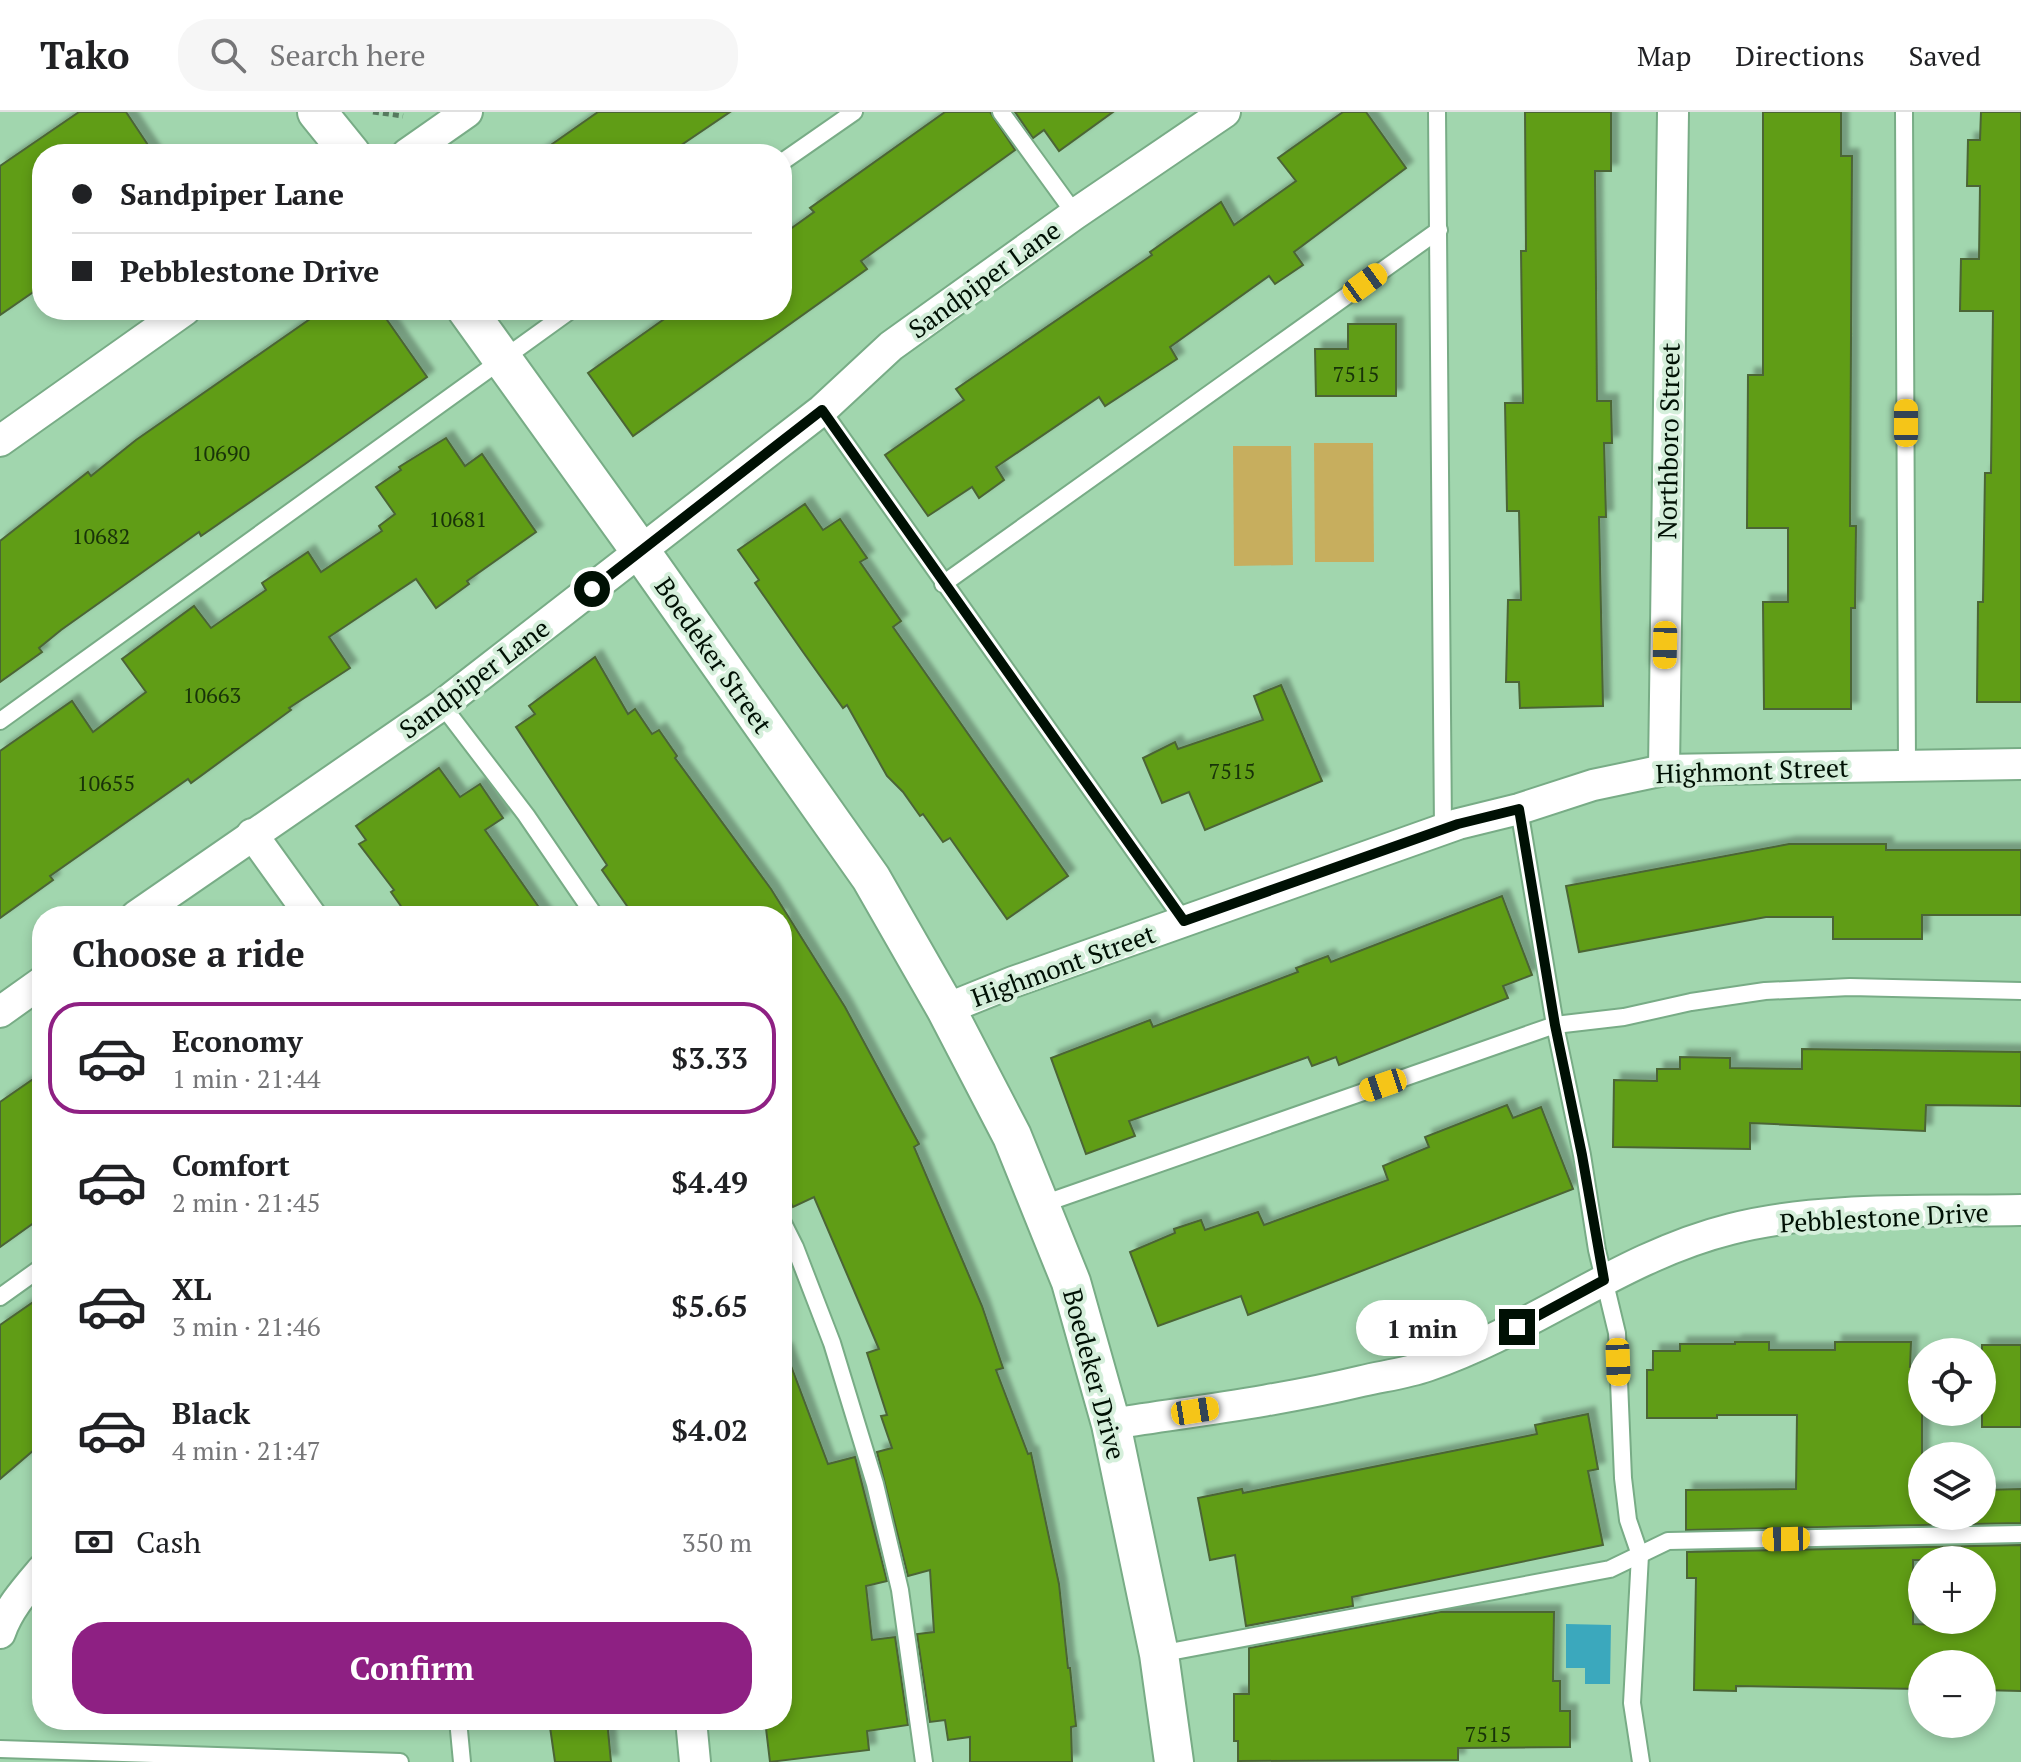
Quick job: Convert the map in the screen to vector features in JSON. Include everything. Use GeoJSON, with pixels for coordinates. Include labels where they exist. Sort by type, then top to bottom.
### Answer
{"type":"FeatureCollection","features":[{"type":"Feature","properties":{"kind":"street"},"geometry":{"type":"LineString","coordinates":[[317,112],[343,144]]}},
{"type":"Feature","properties":{"kind":"street"},"geometry":{"type":"LineString","coordinates":[[421,144],[467,112]]}},
{"type":"Feature","properties":{"kind":"street","name":"Sandpiper Lane"},"geometry":{"type":"LineString","coordinates":[[150,906],[442,705],[822,410],[891,346],[1075,214],[1225,112]]}},
{"type":"Feature","properties":{"kind":"street","name":"Northboro Street"},"geometry":{"type":"LineString","coordinates":[[1664,770],[1673,112]]}},
{"type":"Feature","properties":{"kind":"street"},"geometry":{"type":"LineString","coordinates":[[0,441],[171,320]]}},
{"type":"Feature","properties":{"kind":"street","name":"Boedeker Street"},"geometry":{"type":"LineString","coordinates":[[474,320],[871,878],[946,1009]]}},
{"type":"Feature","properties":{"kind":"street","name":"Highmont Street"},"geometry":{"type":"LineString","coordinates":[[946,1009],[1443,830],[1593,785],[1664,770],[2021,764]]}},
{"type":"Feature","properties":{"kind":"street"},"geometry":{"type":"LineString","coordinates":[[252,834],[304,906]]}},
{"type":"Feature","properties":{"kind":"street"},"geometry":{"type":"LineString","coordinates":[[0,1012],[32,989]]}},
{"type":"Feature","properties":{"kind":"street","name":"Boedeker Drive"},"geometry":{"type":"LineString","coordinates":[[946,1009],[1012,1136],[1071,1282],[1111,1424],[1159,1654],[1174,1762]]}},
{"type":"Feature","properties":{"kind":"street","name":"Pebblestone Drive"},"geometry":{"type":"LineString","coordinates":[[1111,1424],[1301,1396],[1427,1366],[1517,1327],[1604,1280],[1680,1244],[1733,1228],[1820,1215],[2021,1210]]}},
{"type":"Feature","properties":{"kind":"street"},"geometry":{"type":"LineString","coordinates":[[0,1633],[5,1619],[32,1582]]}},
{"type":"Feature","properties":{"kind":"street"},"geometry":{"type":"LineString","coordinates":[[692,1730],[695,1762]]}},
{"type":"Feature","properties":{"kind":"lane"},"geometry":{"type":"LineString","coordinates":[[792,155],[854,112]]}},
{"type":"Feature","properties":{"kind":"lane"},"geometry":{"type":"LineString","coordinates":[[1001,112],[1075,214]]}},
{"type":"Feature","properties":{"kind":"lane"},"geometry":{"type":"LineString","coordinates":[[1437,112],[1443,830]]}},
{"type":"Feature","properties":{"kind":"lane"},"geometry":{"type":"LineString","coordinates":[[1904,112],[1907,765]]}},
{"type":"Feature","properties":{"kind":"lane"},"geometry":{"type":"LineString","coordinates":[[943,584],[1439,230]]}},
{"type":"Feature","properties":{"kind":"lane"},"geometry":{"type":"LineString","coordinates":[[0,721],[557,320]]}},
{"type":"Feature","properties":{"kind":"lane"},"geometry":{"type":"LineString","coordinates":[[822,410],[1184,921]]}},
{"type":"Feature","properties":{"kind":"lane"},"geometry":{"type":"LineString","coordinates":[[442,705],[526,815],[588,906]]}},
{"type":"Feature","properties":{"kind":"lane"},"geometry":{"type":"LineString","coordinates":[[1519,809],[1555,1025],[1617,1333],[1623,1478],[1628,1520],[1640,1555],[1632,1703],[1641,1762]]}},
{"type":"Feature","properties":{"kind":"lane"},"geometry":{"type":"LineString","coordinates":[[1040,1205],[1555,1025],[1624,1017],[1691,1002],[1765,991],[1850,987],[2021,991]]}},
{"type":"Feature","properties":{"kind":"lane"},"geometry":{"type":"LineString","coordinates":[[792,1241],[832,1343],[875,1484],[900,1590],[924,1762]]}},
{"type":"Feature","properties":{"kind":"lane"},"geometry":{"type":"LineString","coordinates":[[0,1297],[32,1274]]}},
{"type":"Feature","properties":{"kind":"lane"},"geometry":{"type":"LineString","coordinates":[[1159,1654],[1610,1569],[1668,1541],[2021,1534]]}},
{"type":"Feature","properties":{"kind":"lane"},"geometry":{"type":"LineString","coordinates":[[459,1730],[462,1762]]}},
{"type":"Feature","properties":{"kind":"lane"},"geometry":{"type":"LineString","coordinates":[[0,1749],[400,1762]]}},
{"type":"Feature","properties":{"kind":"path"},"geometry":{"type":"LineString","coordinates":[[373,112],[411,116]]}},
{"type":"Feature","properties":{"kind":"shaded area"},"geometry":{"type":"Polygon","coordinates":[[[1314,443],[1373,443],[1374,562],[1315,562],[1314,443]]]}},
{"type":"Feature","properties":{"kind":"shaded area"},"geometry":{"type":"Polygon","coordinates":[[[1233,446],[1291,446],[1293,565],[1234,566],[1233,446]]]}},
{"type":"Feature","properties":{"kind":"water"},"geometry":{"type":"Polygon","coordinates":[[[1566,1624],[1611,1625],[1610,1684],[1585,1684],[1585,1668],[1566,1668],[1566,1624]]]}},
{"type":"Feature","properties":{"kind":"building"},"geometry":{"type":"Polygon","coordinates":[[[79,112],[126,112],[147,144],[32,144],[79,112]]]}},
{"type":"Feature","properties":{"kind":"building"},"geometry":{"type":"Polygon","coordinates":[[[598,112],[730,112],[683,144],[552,144],[598,112]]]}},
{"type":"Feature","properties":{"kind":"building"},"geometry":{"type":"Polygon","coordinates":[[[945,112],[990,112],[1015,150],[861,261],[867,269],[633,436],[588,373],[663,320],[792,320],[792,228],[814,212],[810,208],[945,112]]]}},
{"type":"Feature","properties":{"kind":"building"},"geometry":{"type":"Polygon","coordinates":[[[1015,112],[1113,112],[1059,151],[1044,130],[1033,138],[1015,112]]]}},
{"type":"Feature","properties":{"kind":"building"},"geometry":{"type":"Polygon","coordinates":[[[1343,112],[1366,112],[1406,168],[1294,252],[1303,265],[1275,284],[1269,276],[1170,347],[1177,359],[1105,406],[1099,397],[996,467],[1004,480],[979,498],[972,487],[928,516],[885,455],[964,400],[956,389],[1152,255],[1150,252],[1221,202],[1234,225],[1296,181],[1278,158],[1343,112]]]}},
{"type":"Feature","properties":{"kind":"building"},"geometry":{"type":"Polygon","coordinates":[[[1525,112],[1611,112],[1611,171],[1595,171],[1597,401],[1611,401],[1612,443],[1604,443],[1606,517],[1599,517],[1603,706],[1520,708],[1519,682],[1506,682],[1508,600],[1521,600],[1519,511],[1507,511],[1505,403],[1523,403],[1521,251],[1526,251],[1525,112]]]}},
{"type":"Feature","properties":{"kind":"building"},"geometry":{"type":"Polygon","coordinates":[[[1763,112],[1841,112],[1841,156],[1852,156],[1850,526],[1856,526],[1855,608],[1851,608],[1851,709],[1764,709],[1763,602],[1788,602],[1788,528],[1747,528],[1748,375],[1763,375],[1763,112]]]}},
{"type":"Feature","properties":{"kind":"building"},"geometry":{"type":"Polygon","coordinates":[[[1981,112],[2021,112],[2021,702],[1977,702],[1978,602],[1983,602],[1985,473],[1991,473],[1993,311],[1960,311],[1961,259],[1979,259],[1980,186],[1967,186],[1968,140],[1980,140],[1981,112]]]}},
{"type":"Feature","properties":{"kind":"building"},"geometry":{"type":"Polygon","coordinates":[[[32,144],[32,293],[0,315],[0,166],[32,144]]]}},
{"type":"Feature","properties":{"kind":"building"},"geometry":{"type":"Polygon","coordinates":[[[309,320],[387,320],[427,377],[61,630],[39,648],[42,652],[0,682],[0,541],[88,472],[91,476],[136,440],[309,320]]]}},
{"type":"Feature","properties":{"kind":"building"},"geometry":{"type":"Polygon","coordinates":[[[1348,324],[1396,324],[1396,396],[1316,396],[1315,349],[1348,349],[1348,324]]]}},
{"type":"Feature","properties":{"kind":"building"},"geometry":{"type":"Polygon","coordinates":[[[446,438],[465,466],[482,454],[536,532],[467,581],[469,584],[436,608],[416,579],[329,637],[350,668],[289,708],[291,710],[191,783],[188,779],[50,876],[53,880],[0,918],[0,751],[72,701],[93,732],[146,692],[122,659],[194,606],[211,628],[266,590],[262,583],[308,552],[321,572],[382,531],[379,526],[395,514],[376,487],[401,470],[399,467],[446,438]]]}},
{"type":"Feature","properties":{"kind":"building"},"geometry":{"type":"Polygon","coordinates":[[[805,504],[823,530],[840,519],[867,558],[860,562],[901,621],[893,627],[1068,876],[1007,919],[950,838],[943,842],[923,814],[920,816],[887,776],[847,705],[843,708],[803,652],[755,583],[759,580],[738,550],[805,504]]]}},
{"type":"Feature","properties":{"kind":"building"},"geometry":{"type":"Polygon","coordinates":[[[595,657],[628,714],[635,709],[652,734],[659,730],[677,756],[675,758],[782,906],[627,906],[602,870],[607,865],[516,727],[535,714],[529,706],[595,657]]]}},
{"type":"Feature","properties":{"kind":"building"},"geometry":{"type":"Polygon","coordinates":[[[1281,685],[1322,781],[1205,830],[1189,792],[1162,803],[1143,758],[1175,742],[1178,749],[1263,720],[1254,696],[1281,685]]]}},
{"type":"Feature","properties":{"kind":"building"},"geometry":{"type":"Polygon","coordinates":[[[439,768],[460,797],[480,784],[503,818],[485,830],[538,906],[401,906],[391,892],[394,890],[359,844],[366,840],[356,826],[439,768]]]}},
{"type":"Feature","properties":{"kind":"building"},"geometry":{"type":"Polygon","coordinates":[[[1789,844],[1886,844],[1886,850],[2021,850],[2021,915],[1922,915],[1922,939],[1833,939],[1833,917],[1766,917],[1579,952],[1566,886],[1789,844]]]}},
{"type":"Feature","properties":{"kind":"building"},"geometry":{"type":"Polygon","coordinates":[[[1502,896],[1532,975],[1503,986],[1508,998],[1339,1065],[1336,1057],[1312,1066],[1308,1057],[1129,1121],[1135,1136],[1086,1154],[1051,1058],[1150,1020],[1153,1027],[1298,972],[1296,968],[1328,956],[1331,962],[1502,896]]]}},
{"type":"Feature","properties":{"kind":"building"},"geometry":{"type":"Polygon","coordinates":[[[792,922],[845,1007],[919,1144],[914,1147],[982,1306],[1003,1368],[996,1370],[1028,1454],[1031,1453],[1059,1584],[1076,1726],[1071,1727],[1072,1762],[970,1762],[970,1737],[948,1740],[945,1720],[930,1722],[917,1634],[934,1632],[930,1570],[908,1576],[877,1452],[892,1448],[881,1416],[887,1415],[867,1353],[879,1349],[814,1197],[793,1207],[792,922]]]}},
{"type":"Feature","properties":{"kind":"building"},"geometry":{"type":"Polygon","coordinates":[[[1802,1049],[2021,1052],[2021,1106],[1926,1105],[1925,1131],[1750,1123],[1750,1149],[1613,1147],[1614,1080],[1657,1081],[1657,1069],[1680,1069],[1680,1057],[1730,1058],[1730,1068],[1802,1069],[1802,1049]]]}},
{"type":"Feature","properties":{"kind":"building"},"geometry":{"type":"Polygon","coordinates":[[[32,1080],[32,1224],[0,1247],[0,1102],[32,1080]]]}},
{"type":"Feature","properties":{"kind":"building"},"geometry":{"type":"Polygon","coordinates":[[[1507,1105],[1513,1118],[1541,1107],[1573,1189],[1248,1315],[1241,1296],[1158,1326],[1130,1252],[1175,1233],[1174,1229],[1201,1220],[1205,1230],[1258,1212],[1264,1225],[1388,1180],[1383,1166],[1429,1147],[1425,1137],[1507,1105]]]}},
{"type":"Feature","properties":{"kind":"building"},"geometry":{"type":"Polygon","coordinates":[[[32,1303],[32,1452],[0,1479],[0,1325],[32,1303]]]}},
{"type":"Feature","properties":{"kind":"building"},"geometry":{"type":"Polygon","coordinates":[[[1769,1342],[1769,1350],[1835,1350],[1835,1342],[1908,1342],[1908,1426],[1922,1426],[1922,1442],[1908,1442],[1908,1525],[1686,1530],[1686,1490],[1796,1489],[1797,1415],[1647,1418],[1647,1370],[1653,1370],[1653,1351],[1680,1351],[1680,1344],[1769,1342]]]}},
{"type":"Feature","properties":{"kind":"building"},"geometry":{"type":"Polygon","coordinates":[[[1996,1345],[2021,1345],[2021,1427],[1982,1427],[1996,1426],[1996,1345]]]}},
{"type":"Feature","properties":{"kind":"building"},"geometry":{"type":"Polygon","coordinates":[[[792,1369],[828,1464],[855,1457],[887,1581],[866,1586],[872,1640],[895,1637],[908,1725],[867,1731],[869,1750],[770,1762],[766,1730],[792,1730],[792,1369]]]}},
{"type":"Feature","properties":{"kind":"building"},"geometry":{"type":"Polygon","coordinates":[[[1588,1414],[1598,1469],[1588,1471],[1603,1545],[1352,1597],[1353,1606],[1246,1626],[1235,1555],[1210,1560],[1198,1498],[1242,1489],[1243,1493],[1537,1434],[1535,1425],[1588,1414]]]}},
{"type":"Feature","properties":{"kind":"building"},"geometry":{"type":"Polygon","coordinates":[[[2021,1489],[2021,1523],[1996,1524],[1996,1490],[2021,1489]]]}},
{"type":"Feature","properties":{"kind":"building"},"geometry":{"type":"Polygon","coordinates":[[[2021,1545],[2021,1691],[1996,1690],[1996,1650],[1908,1650],[1908,1689],[1736,1686],[1736,1691],[1694,1690],[1696,1578],[1687,1578],[1687,1552],[1908,1547],[1908,1634],[1996,1634],[1996,1546],[1973,1546],[2021,1545]]]}},
{"type":"Feature","properties":{"kind":"building"},"geometry":{"type":"Polygon","coordinates":[[[1440,1612],[1554,1612],[1553,1681],[1560,1681],[1560,1711],[1570,1711],[1570,1747],[1458,1748],[1458,1760],[1238,1761],[1238,1741],[1234,1741],[1234,1694],[1249,1694],[1249,1648],[1440,1612]]]}},
{"type":"Feature","properties":{"kind":"building"},"geometry":{"type":"Polygon","coordinates":[[[550,1730],[608,1730],[611,1762],[555,1762],[550,1730]]]}},
{"type":"Feature","properties":{"kind":"route"},"geometry":{"type":"LineString","coordinates":[[592,589],[822,410],[1184,921],[1458,824],[1519,809],[1555,1025],[1604,1280],[1517,1327]]}}]}
